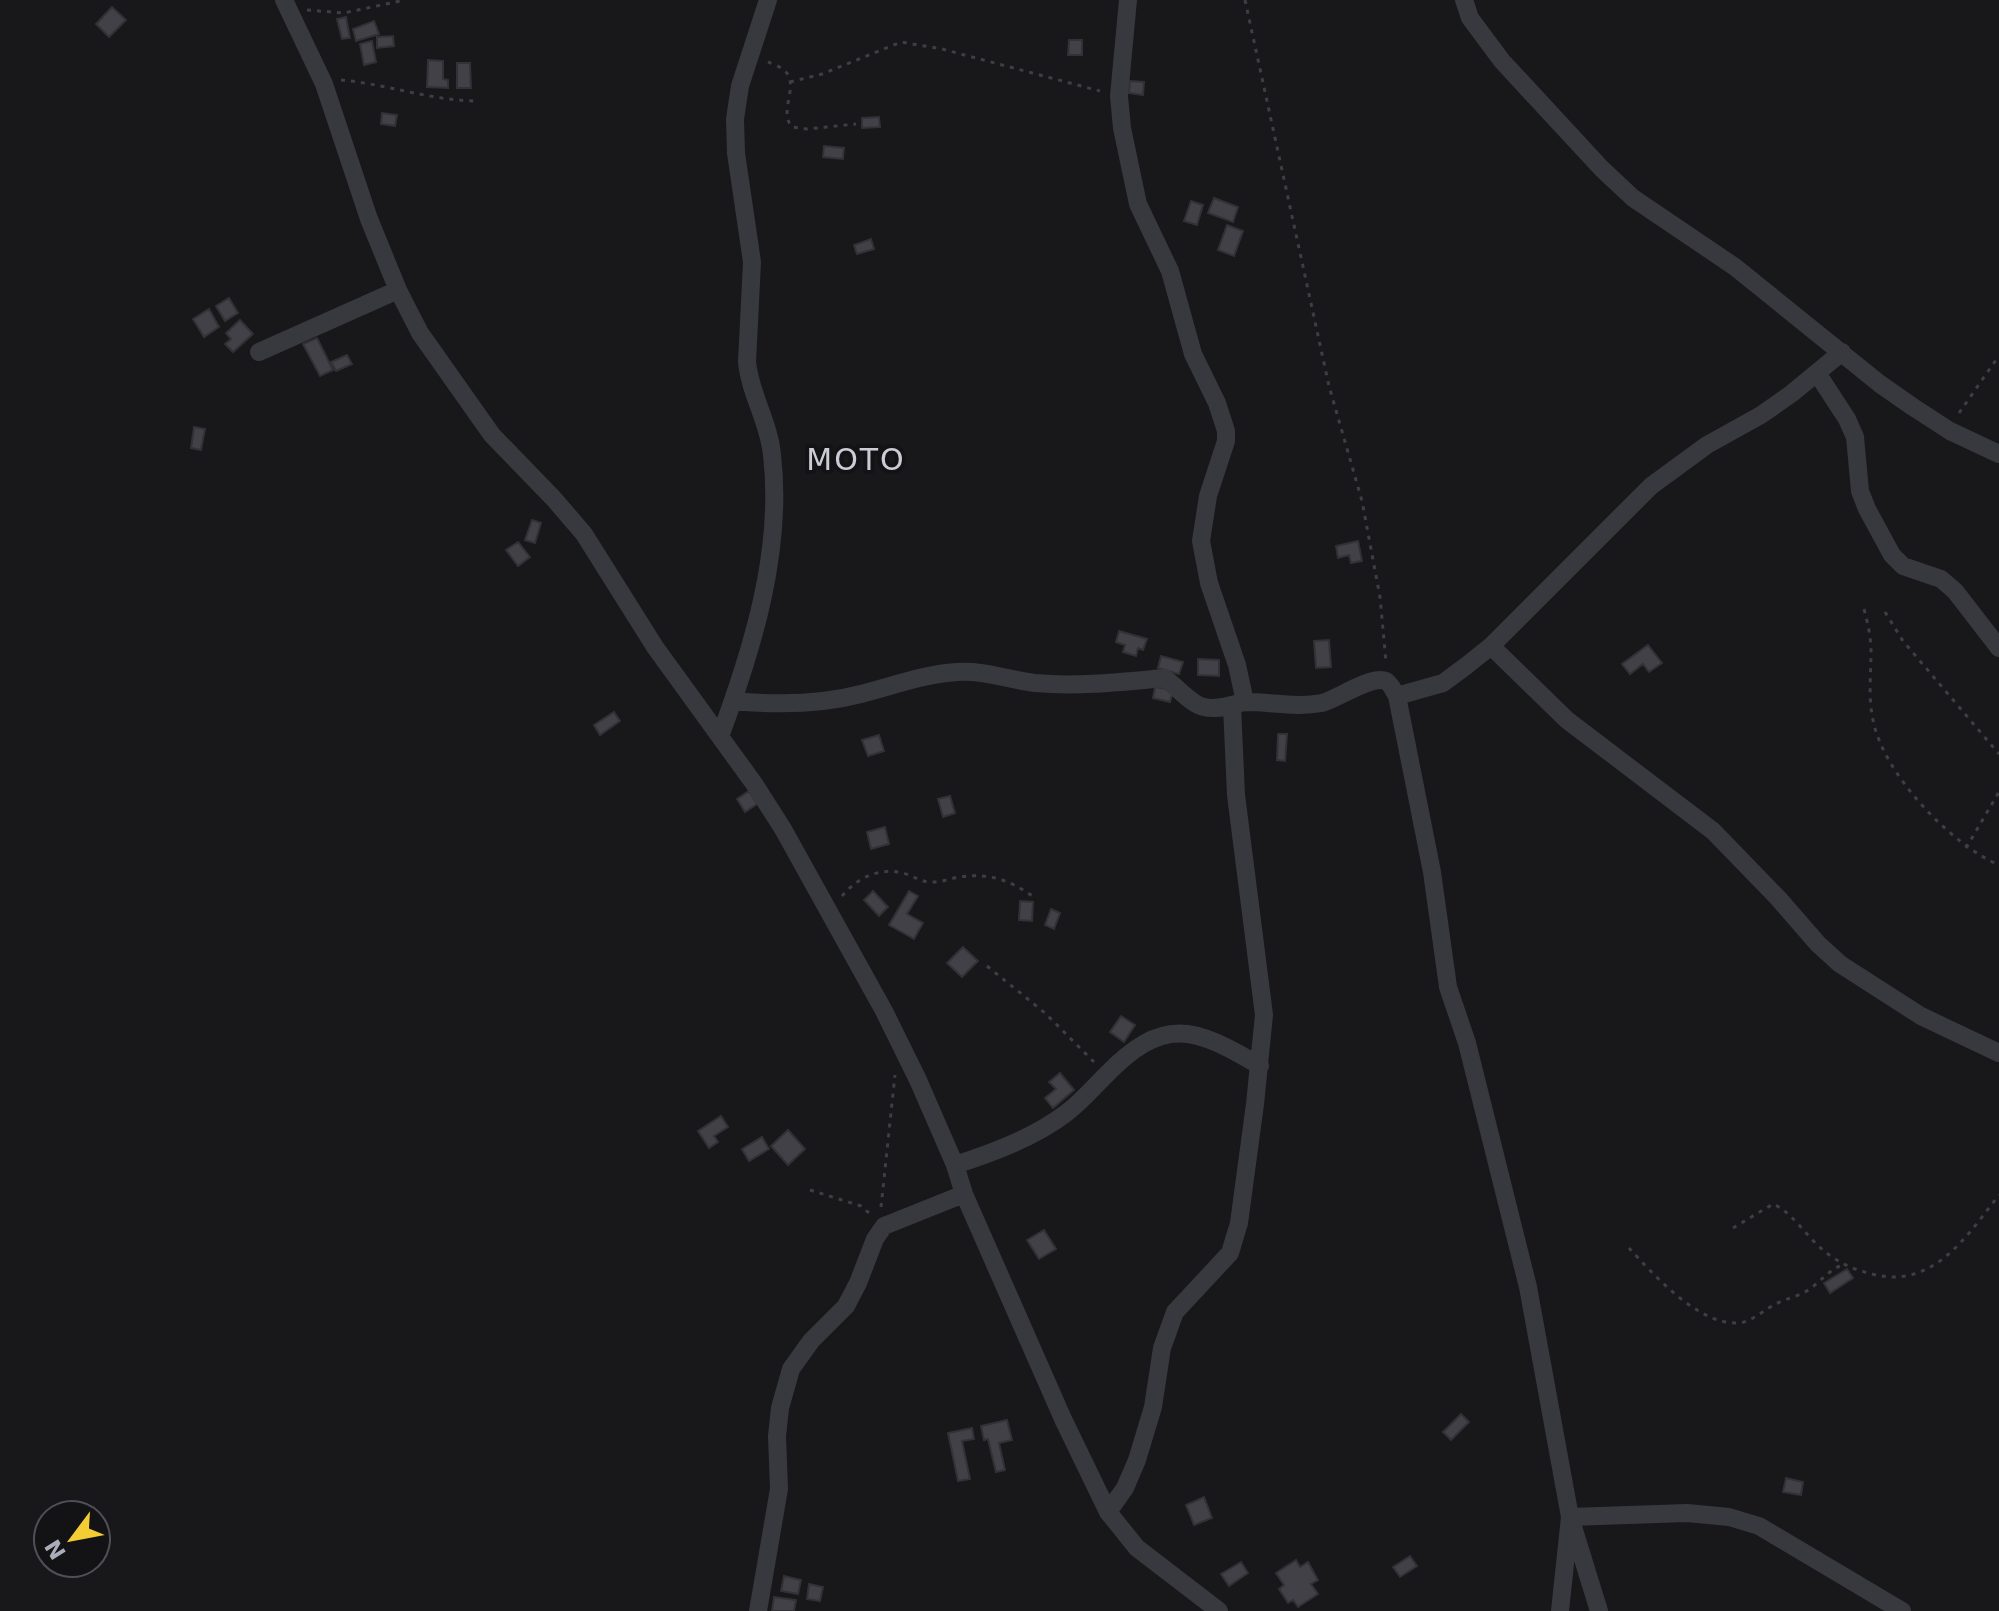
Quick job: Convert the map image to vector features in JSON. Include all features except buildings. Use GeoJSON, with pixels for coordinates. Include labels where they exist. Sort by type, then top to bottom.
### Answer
{"type":"FeatureCollection","features":[{"type":"Feature","properties":{"kind":"street"},"geometry":{"type":"LineString","coordinates":[[721,734],[755,632],[771,534],[774,493],[767,424],[748,377],[752,262],[736,153],[735,119],[740,86],[768,0]]}},
{"type":"Feature","properties":{"kind":"street"},"geometry":{"type":"LineString","coordinates":[[1108,1512],[1125,1488],[1137,1460],[1153,1407],[1162,1348],[1175,1312],[1223,1262],[1234,1245],[1246,1177],[1264,1015],[1236,795],[1237,665],[1209,583],[1201,541],[1208,496],[1226,441],[1226,431],[1217,403],[1193,354],[1170,271],[1138,204],[1122,128],[1119,96],[1128,0]]}},
{"type":"Feature","properties":{"kind":"street"},"geometry":{"type":"LineString","coordinates":[[1464,0],[1470,18],[1484,40],[1602,169],[1633,198],[1735,267],[1880,384],[1950,431],[1999,454]]}},
{"type":"Feature","properties":{"kind":"street"},"geometry":{"type":"LineString","coordinates":[[286,3],[322,80],[353,175],[398,290],[420,333],[492,435],[584,534],[655,647],[721,734],[783,829],[884,1011],[955,1165],[964,1194],[1063,1419],[1108,1512],[1116,1525],[1147,1557],[1219,1611]]}},
{"type":"Feature","properties":{"kind":"street"},"geometry":{"type":"LineString","coordinates":[[259,352],[398,290]]}},
{"type":"Feature","properties":{"kind":"street"},"geometry":{"type":"LineString","coordinates":[[733,701],[789,704],[834,699],[959,671],[1049,683],[1092,684],[1164,678],[1204,707],[1322,703],[1370,682],[1392,689],[1443,683],[1491,646],[1651,486],[1707,445],[1761,415],[1842,352]]}},
{"type":"Feature","properties":{"kind":"street"},"geometry":{"type":"LineString","coordinates":[[1817,373],[1855,437],[1860,491],[1892,555],[1903,566],[1941,579],[1955,591],[1999,648]]}},
{"type":"Feature","properties":{"kind":"street"},"geometry":{"type":"LineString","coordinates":[[1491,646],[1567,720],[1713,831],[1840,964],[1921,1016],[1999,1053]]}},
{"type":"Feature","properties":{"kind":"street"},"geometry":{"type":"LineString","coordinates":[[1392,689],[1432,872],[1448,987],[1467,1043],[1528,1287],[1570,1517],[1599,1611]]}},
{"type":"Feature","properties":{"kind":"street"},"geometry":{"type":"LineString","coordinates":[[955,1165],[988,1154],[1061,1117],[1143,1043],[1156,1036],[1172,1033],[1206,1038],[1260,1066]]}},
{"type":"Feature","properties":{"kind":"street"},"geometry":{"type":"LineString","coordinates":[[758,1611],[778,1498],[777,1436],[786,1381],[800,1354],[846,1306],[882,1224],[964,1194]]}},
{"type":"Feature","properties":{"kind":"street"},"geometry":{"type":"LineString","coordinates":[[1570,1517],[1687,1513],[1729,1517],[1759,1526],[1902,1611]]}},
{"type":"Feature","properties":{"kind":"street"},"geometry":{"type":"LineString","coordinates":[[1560,1611],[1570,1517]]}},
{"type":"Feature","properties":{"kind":"path"},"geometry":{"type":"LineString","coordinates":[[286,3],[344,13],[405,0]]}},
{"type":"Feature","properties":{"kind":"path"},"geometry":{"type":"LineString","coordinates":[[1245,0],[1329,386],[1362,501],[1380,597],[1392,689]]}},
{"type":"Feature","properties":{"kind":"path"},"geometry":{"type":"LineString","coordinates":[[790,82],[822,74],[901,42],[942,49],[1119,96]]}},
{"type":"Feature","properties":{"kind":"path"},"geometry":{"type":"LineString","coordinates":[[750,51],[786,72],[790,82],[786,115],[792,127],[807,129],[856,124]]}},
{"type":"Feature","properties":{"kind":"path"},"geometry":{"type":"LineString","coordinates":[[322,80],[360,81],[442,99],[475,101]]}},
{"type":"Feature","properties":{"kind":"path"},"geometry":{"type":"LineString","coordinates":[[1950,431],[1996,360]]}},
{"type":"Feature","properties":{"kind":"path"},"geometry":{"type":"LineString","coordinates":[[1864,609],[1870,634],[1872,718],[1878,740],[1890,762],[1930,814],[1966,848],[1999,865]]}},
{"type":"Feature","properties":{"kind":"path"},"geometry":{"type":"LineString","coordinates":[[1885,612],[1903,641],[1999,754]]}},
{"type":"Feature","properties":{"kind":"path"},"geometry":{"type":"LineString","coordinates":[[1966,848],[1999,792]]}},
{"type":"Feature","properties":{"kind":"path"},"geometry":{"type":"LineString","coordinates":[[828,912],[849,888],[872,874],[902,872],[932,882],[992,876],[1007,880],[1034,897]]}},
{"type":"Feature","properties":{"kind":"path"},"geometry":{"type":"LineString","coordinates":[[987,966],[1045,1013],[1107,1074]]}},
{"type":"Feature","properties":{"kind":"path"},"geometry":{"type":"LineString","coordinates":[[882,1224],[895,1070]]}},
{"type":"Feature","properties":{"kind":"path"},"geometry":{"type":"LineString","coordinates":[[810,1190],[861,1206],[882,1224]]}},
{"type":"Feature","properties":{"kind":"path"},"geometry":{"type":"LineString","coordinates":[[1733,1228],[1773,1204],[1822,1249],[1844,1264],[1884,1277],[1899,1278],[1930,1269],[1959,1245],[1999,1195]]}},
{"type":"Feature","properties":{"kind":"path"},"geometry":{"type":"LineString","coordinates":[[1629,1248],[1654,1275],[1691,1306],[1721,1321],[1751,1319],[1775,1304],[1810,1289],[1826,1273],[1844,1264]]}},
{"type":"Feature","properties":{"kind":"district","name":"MOTO"},"geometry":{"type":"Point","coordinates":[856,460]}}]}
